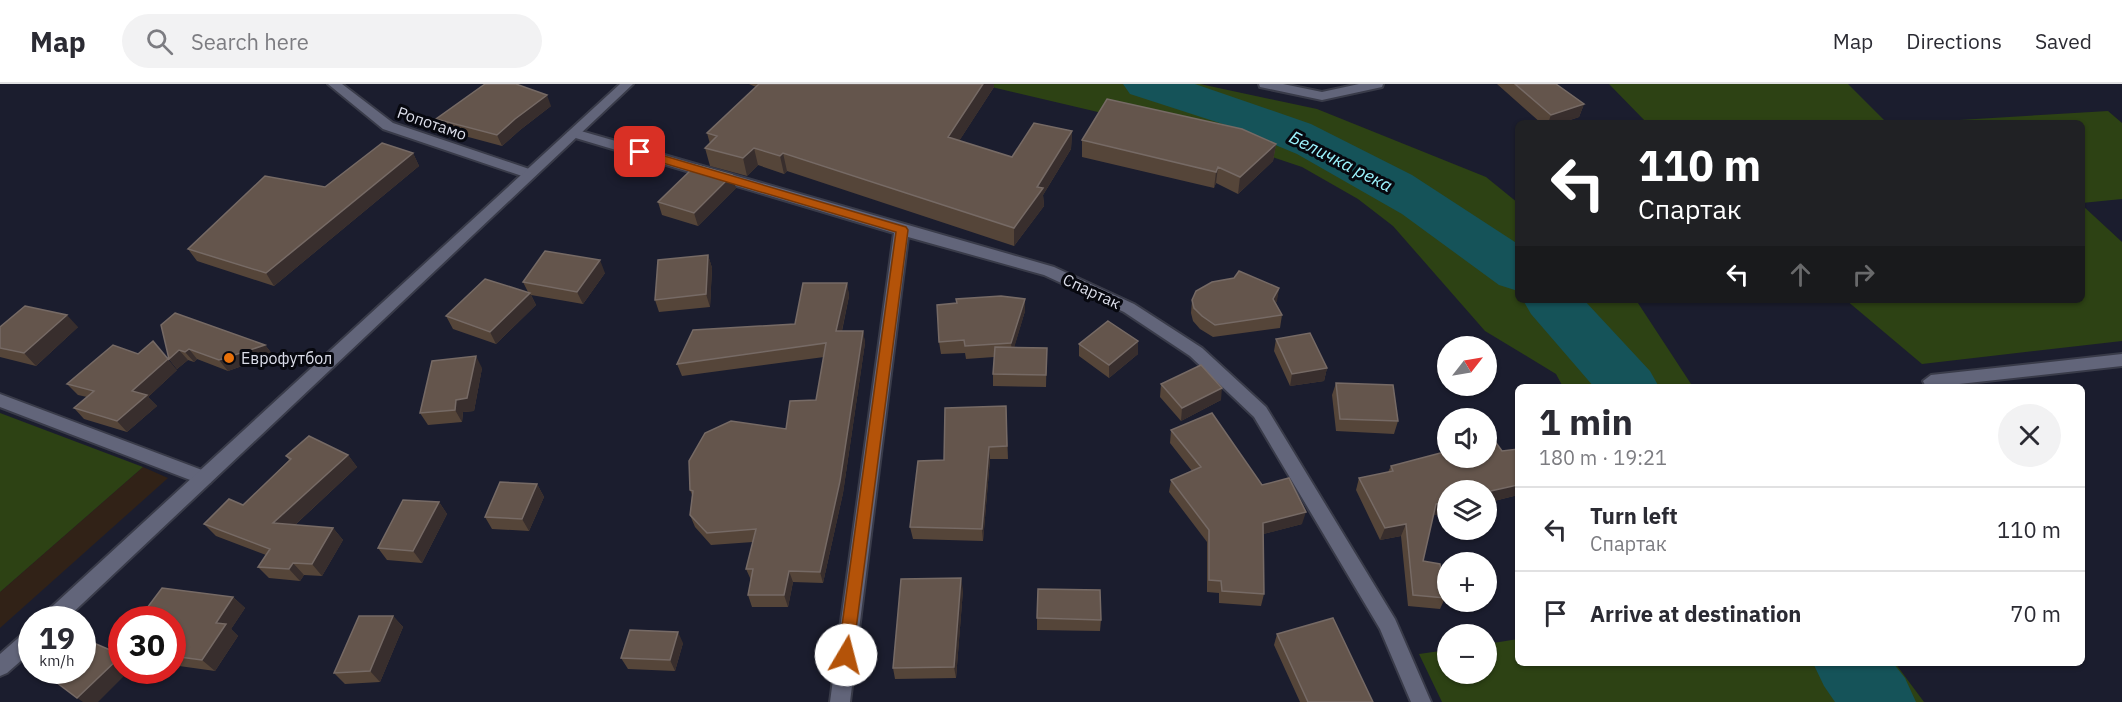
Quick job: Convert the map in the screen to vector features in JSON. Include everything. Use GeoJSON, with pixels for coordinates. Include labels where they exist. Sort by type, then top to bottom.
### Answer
{"type":"FeatureCollection","features":[{"type":"Feature","properties":{"kind":"street","name":"Ропотамо"},"geometry":{"type":"LineString","coordinates":[[334,84],[388,126],[530,174]]}},
{"type":"Feature","properties":{"kind":"street"},"geometry":{"type":"LineString","coordinates":[[66,606],[627,84]]}},
{"type":"Feature","properties":{"kind":"street"},"geometry":{"type":"LineString","coordinates":[[1265,84],[1323,96],[1377,84]]}},
{"type":"Feature","properties":{"kind":"street","name":"Спартак"},"geometry":{"type":"LineString","coordinates":[[574,133],[1049,271],[1129,308],[1196,352],[1260,412],[1388,625],[1421,702]]}},
{"type":"Feature","properties":{"kind":"street"},"geometry":{"type":"LineString","coordinates":[[840,702],[902,230]]}},
{"type":"Feature","properties":{"kind":"street"},"geometry":{"type":"LineString","coordinates":[[1931,381],[2122,360]]}},
{"type":"Feature","properties":{"kind":"street"},"geometry":{"type":"LineString","coordinates":[[0,400],[204,478]]}},
{"type":"Feature","properties":{"kind":"street"},"geometry":{"type":"LineString","coordinates":[[0,667],[18,651]]}},
{"type":"Feature","properties":{"kind":"shaded area"},"geometry":{"type":"Polygon","coordinates":[[[143,467],[168,478],[25,606],[18,606],[18,612],[0,628],[0,592],[143,467]]]}},
{"type":"Feature","properties":{"kind":"green space"},"geometry":{"type":"Polygon","coordinates":[[[979,84],[1200,84],[1317,109],[1486,177],[1515,201],[1515,303],[1638,303],[1691,384],[1561,384],[1556,374],[1497,338],[1497,336],[1485,331],[1393,226],[1358,199],[1302,167],[1234,144],[979,84]]]}},
{"type":"Feature","properties":{"kind":"green space"},"geometry":{"type":"Polygon","coordinates":[[[1609,84],[1848,84],[1884,120],[1644,120],[1609,84]]]}},
{"type":"Feature","properties":{"kind":"green space"},"geometry":{"type":"Polygon","coordinates":[[[2108,111],[2122,123],[2122,199],[2085,203],[2085,120],[1959,120],[2108,111]]]}},
{"type":"Feature","properties":{"kind":"green space"},"geometry":{"type":"Polygon","coordinates":[[[2085,208],[2122,242],[2122,341],[1922,364],[1850,303],[2085,303],[2085,208]]]}},
{"type":"Feature","properties":{"kind":"green space"},"geometry":{"type":"Polygon","coordinates":[[[0,413],[143,467],[0,592],[0,413]]]}},
{"type":"Feature","properties":{"kind":"green space"},"geometry":{"type":"Polygon","coordinates":[[[1515,639],[1515,666],[1897,666],[1924,702],[1442,702],[1419,654],[1437,651],[1437,684],[1497,684],[1497,642],[1515,639]]]}},
{"type":"Feature","properties":{"kind":"building"},"geometry":{"type":"Polygon","coordinates":[[[485,84],[516,84],[547,95],[497,135],[436,119],[485,84]]]}},
{"type":"Feature","properties":{"kind":"building"},"geometry":{"type":"Polygon","coordinates":[[[759,84],[983,84],[948,137],[1012,157],[1034,123],[1072,131],[1037,187],[1043,188],[1014,228],[783,153],[780,156],[754,148],[743,158],[705,148],[717,136],[707,133],[759,84]]]}},
{"type":"Feature","properties":{"kind":"building"},"geometry":{"type":"Polygon","coordinates":[[[1515,84],[1556,84],[1584,104],[1551,115],[1515,84]]]}},
{"type":"Feature","properties":{"kind":"building"},"geometry":{"type":"Polygon","coordinates":[[[1107,99],[1242,129],[1276,144],[1240,177],[1218,167],[1216,172],[1082,140],[1107,99]]]}},
{"type":"Feature","properties":{"kind":"building"},"geometry":{"type":"Polygon","coordinates":[[[382,143],[413,153],[266,273],[188,249],[265,176],[325,187],[382,143]]]}},
{"type":"Feature","properties":{"kind":"building"},"geometry":{"type":"Polygon","coordinates":[[[696,165],[732,175],[694,213],[658,202],[696,165]]]}},
{"type":"Feature","properties":{"kind":"building"},"geometry":{"type":"Polygon","coordinates":[[[545,251],[600,260],[577,292],[523,282],[545,251]]]}},
{"type":"Feature","properties":{"kind":"building"},"geometry":{"type":"Polygon","coordinates":[[[708,255],[706,294],[655,300],[658,260],[708,255]]]}},
{"type":"Feature","properties":{"kind":"building"},"geometry":{"type":"Polygon","coordinates":[[[1239,271],[1279,288],[1273,299],[1282,315],[1215,325],[1194,308],[1192,300],[1196,291],[1212,282],[1234,278],[1239,271]]]}},
{"type":"Feature","properties":{"kind":"building"},"geometry":{"type":"Polygon","coordinates":[[[485,279],[530,293],[490,332],[446,316],[485,279]]]}},
{"type":"Feature","properties":{"kind":"building"},"geometry":{"type":"Polygon","coordinates":[[[803,283],[847,283],[836,331],[863,331],[840,481],[820,572],[789,571],[784,595],[748,595],[753,569],[746,569],[756,529],[707,533],[690,515],[693,491],[690,490],[689,461],[705,433],[731,421],[786,429],[790,401],[816,400],[826,343],[677,364],[693,330],[795,324],[803,283]]]}},
{"type":"Feature","properties":{"kind":"building"},"geometry":{"type":"Polygon","coordinates":[[[1001,296],[1025,299],[1011,343],[965,346],[964,340],[939,342],[937,305],[957,303],[956,299],[1001,296]]]}},
{"type":"Feature","properties":{"kind":"building"},"geometry":{"type":"Polygon","coordinates":[[[25,306],[67,315],[24,353],[0,348],[0,327],[25,306]]]}},
{"type":"Feature","properties":{"kind":"building"},"geometry":{"type":"Polygon","coordinates":[[[175,313],[265,345],[219,360],[189,349],[185,352],[179,350],[169,359],[161,325],[175,313]]]}},
{"type":"Feature","properties":{"kind":"building"},"geometry":{"type":"Polygon","coordinates":[[[1108,321],[1138,341],[1109,365],[1079,344],[1108,321]]]}},
{"type":"Feature","properties":{"kind":"building"},"geometry":{"type":"Polygon","coordinates":[[[1310,333],[1327,368],[1292,374],[1276,339],[1310,333]]]}},
{"type":"Feature","properties":{"kind":"building"},"geometry":{"type":"Polygon","coordinates":[[[153,341],[168,359],[132,391],[147,395],[117,421],[74,408],[94,391],[67,384],[113,345],[138,354],[153,341]]]}},
{"type":"Feature","properties":{"kind":"building"},"geometry":{"type":"Polygon","coordinates":[[[995,347],[1047,348],[1046,375],[993,374],[995,347]]]}},
{"type":"Feature","properties":{"kind":"building"},"geometry":{"type":"Polygon","coordinates":[[[476,356],[467,398],[456,400],[455,410],[420,413],[432,361],[476,356]]]}},
{"type":"Feature","properties":{"kind":"building"},"geometry":{"type":"Polygon","coordinates":[[[1201,365],[1222,388],[1182,408],[1161,384],[1201,365]]]}},
{"type":"Feature","properties":{"kind":"building"},"geometry":{"type":"Polygon","coordinates":[[[1336,383],[1393,385],[1398,421],[1340,419],[1336,383]]]}},
{"type":"Feature","properties":{"kind":"building"},"geometry":{"type":"Polygon","coordinates":[[[1006,406],[1007,446],[989,447],[982,529],[910,527],[918,461],[944,460],[945,408],[1006,406]]]}},
{"type":"Feature","properties":{"kind":"building"},"geometry":{"type":"Polygon","coordinates":[[[1212,413],[1262,485],[1289,478],[1306,512],[1263,523],[1264,594],[1222,591],[1221,581],[1209,580],[1209,530],[1171,480],[1201,467],[1171,430],[1212,413]]]}},
{"type":"Feature","properties":{"kind":"building"},"geometry":{"type":"Polygon","coordinates":[[[309,436],[348,455],[273,523],[333,528],[312,564],[293,563],[289,569],[258,567],[270,549],[204,524],[229,499],[243,505],[291,459],[286,456],[309,436]]]}},
{"type":"Feature","properties":{"kind":"building"},"geometry":{"type":"Polygon","coordinates":[[[1497,444],[1502,451],[1515,449],[1515,486],[1497,490],[1497,480],[1437,480],[1437,504],[1423,561],[1437,563],[1437,597],[1413,595],[1406,524],[1385,528],[1359,478],[1393,471],[1391,466],[1437,454],[1437,468],[1497,468],[1497,444]]]}},
{"type":"Feature","properties":{"kind":"building"},"geometry":{"type":"Polygon","coordinates":[[[500,482],[537,484],[522,519],[485,517],[500,482]]]}},
{"type":"Feature","properties":{"kind":"building"},"geometry":{"type":"Polygon","coordinates":[[[403,500],[439,502],[413,551],[378,548],[403,500]]]}},
{"type":"Feature","properties":{"kind":"building"},"geometry":{"type":"Polygon","coordinates":[[[961,578],[954,667],[893,668],[901,579],[961,578]]]}},
{"type":"Feature","properties":{"kind":"building"},"geometry":{"type":"Polygon","coordinates":[[[162,588],[233,597],[216,623],[226,624],[202,660],[186,658],[186,606],[148,606],[162,588]]]}},
{"type":"Feature","properties":{"kind":"building"},"geometry":{"type":"Polygon","coordinates":[[[1038,589],[1100,590],[1101,620],[1037,618],[1038,589]]]}},
{"type":"Feature","properties":{"kind":"building"},"geometry":{"type":"Polygon","coordinates":[[[359,616],[393,616],[370,671],[334,673],[359,616]]]}},
{"type":"Feature","properties":{"kind":"building"},"geometry":{"type":"Polygon","coordinates":[[[1333,618],[1373,702],[1308,702],[1277,634],[1333,618]]]}},
{"type":"Feature","properties":{"kind":"building"},"geometry":{"type":"Polygon","coordinates":[[[630,630],[678,632],[670,660],[621,658],[630,630]]]}},
{"type":"Feature","properties":{"kind":"building"},"geometry":{"type":"Polygon","coordinates":[[[96,644],[108,649],[108,668],[96,680],[96,644]]]}},
{"type":"Feature","properties":{"kind":"building"},"geometry":{"type":"Polygon","coordinates":[[[58,684],[92,684],[77,698],[58,684]]]}},
{"type":"Feature","properties":{"kind":"waterway","name":"Беличка река"},"geometry":{"type":"LineString","coordinates":[[1146,84],[1252,118],[1314,143],[1420,202],[1515,270]]}},
{"type":"Feature","properties":{"kind":"waterway","name":"Беличка река"},"geometry":{"type":"LineString","coordinates":[[1554,303],[1626,384]]}},
{"type":"Feature","properties":{"kind":"waterway","name":"Беличка река"},"geometry":{"type":"LineString","coordinates":[[1851,666],[1879,702]]}},
{"type":"Feature","properties":{"kind":"place","name":"Еврофутбол"},"geometry":{"type":"Point","coordinates":[229,358]}},
{"type":"Feature","properties":{"kind":"route"},"geometry":{"type":"LineString","coordinates":[[640,152],[902,230],[846,655]]}}]}
